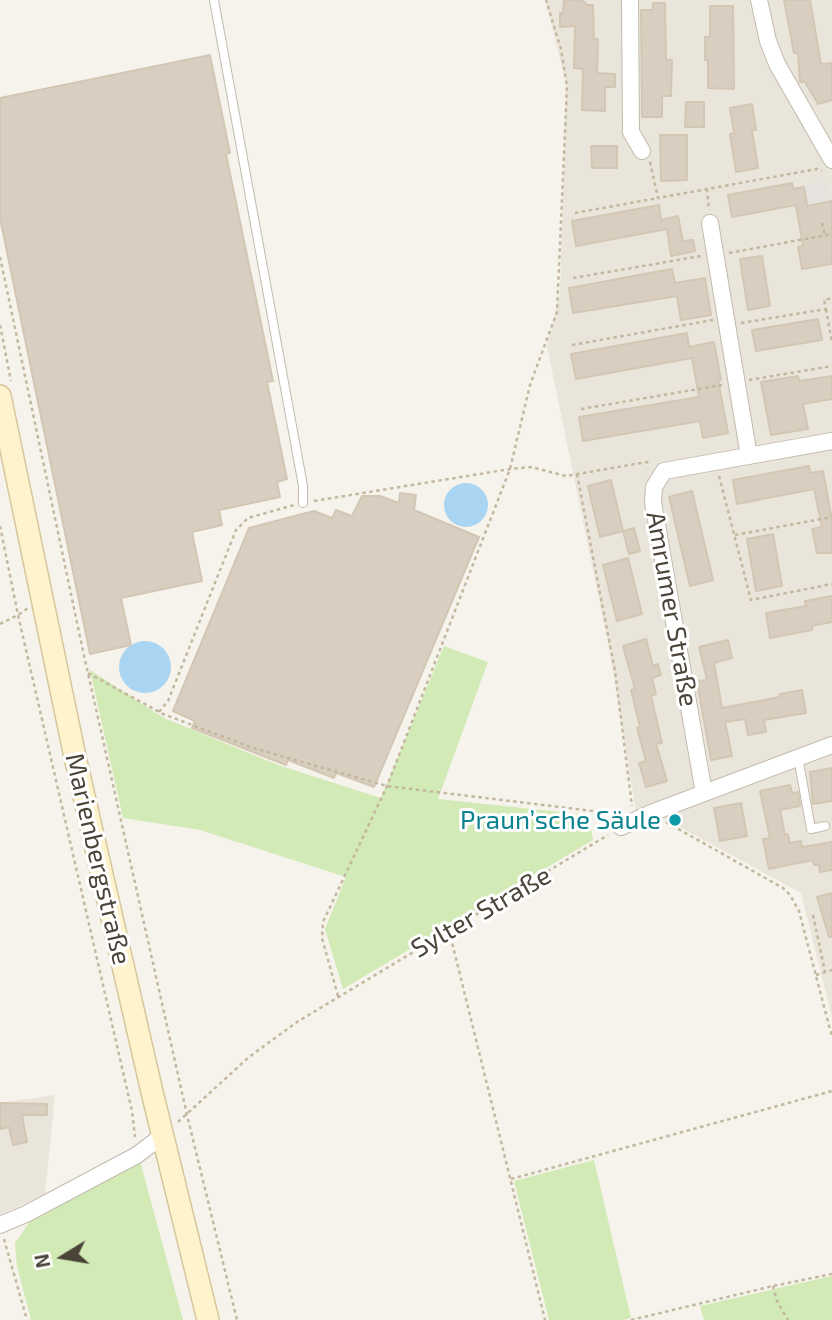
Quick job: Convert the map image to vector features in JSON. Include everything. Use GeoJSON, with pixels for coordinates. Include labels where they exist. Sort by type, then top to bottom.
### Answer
{"type":"FeatureCollection","features":[{"type":"Feature","properties":{"kind":"main road","name":"Marienbergstraße"},"geometry":{"type":"LineString","coordinates":[[0,396],[75,757],[162,1136],[208,1320]]}},
{"type":"Feature","properties":{"kind":"street"},"geometry":{"type":"LineString","coordinates":[[630,0],[631,132],[642,151]]}},
{"type":"Feature","properties":{"kind":"street"},"geometry":{"type":"LineString","coordinates":[[759,0],[768,41],[777,64],[828,166]]}},
{"type":"Feature","properties":{"kind":"street"},"geometry":{"type":"LineString","coordinates":[[710,223],[750,456]]}},
{"type":"Feature","properties":{"kind":"street","name":"Amrumer Straße"},"geometry":{"type":"LineString","coordinates":[[704,793],[653,502],[654,487],[664,471],[832,442]]}},
{"type":"Feature","properties":{"kind":"street"},"geometry":{"type":"LineString","coordinates":[[621,827],[832,744]]}},
{"type":"Feature","properties":{"kind":"street"},"geometry":{"type":"LineString","coordinates":[[0,1228],[137,1154],[162,1136]]}},
{"type":"Feature","properties":{"kind":"lane"},"geometry":{"type":"LineString","coordinates":[[214,0],[303,486],[303,503]]}},
{"type":"Feature","properties":{"kind":"lane"},"geometry":{"type":"LineString","coordinates":[[798,757],[811,829],[825,826]]}},
{"type":"Feature","properties":{"kind":"path"},"geometry":{"type":"LineString","coordinates":[[338,996],[322,938],[323,922],[387,786],[510,469],[530,385],[557,312],[567,86],[561,49],[546,0]]}},
{"type":"Feature","properties":{"kind":"path"},"geometry":{"type":"LineString","coordinates":[[642,151],[651,163],[658,198]]}},
{"type":"Feature","properties":{"kind":"path"},"geometry":{"type":"LineString","coordinates":[[575,213],[828,166]]}},
{"type":"Feature","properties":{"kind":"path"},"geometry":{"type":"LineString","coordinates":[[707,189],[710,223]]}},
{"type":"Feature","properties":{"kind":"path"},"geometry":{"type":"LineString","coordinates":[[822,223],[825,236]]}},
{"type":"Feature","properties":{"kind":"path"},"geometry":{"type":"LineString","coordinates":[[573,278],[832,234]]}},
{"type":"Feature","properties":{"kind":"path"},"geometry":{"type":"LineString","coordinates":[[0,257],[88,673],[187,1115],[237,1320]]}},
{"type":"Feature","properties":{"kind":"path"},"geometry":{"type":"LineString","coordinates":[[832,298],[824,300],[832,343]]}},
{"type":"Feature","properties":{"kind":"path"},"geometry":{"type":"LineString","coordinates":[[572,345],[826,309]]}},
{"type":"Feature","properties":{"kind":"path"},"geometry":{"type":"LineString","coordinates":[[580,409],[832,366]]}},
{"type":"Feature","properties":{"kind":"path"},"geometry":{"type":"LineString","coordinates":[[779,374],[780,382]]}},
{"type":"Feature","properties":{"kind":"path"},"geometry":{"type":"LineString","coordinates":[[159,712],[168,701],[236,530],[248,518],[303,503],[510,469],[531,467],[566,477],[647,462],[664,471]]}},
{"type":"Feature","properties":{"kind":"path"},"geometry":{"type":"LineString","coordinates":[[716,462],[751,600],[832,584]]}},
{"type":"Feature","properties":{"kind":"path"},"geometry":{"type":"LineString","coordinates":[[577,474],[615,671],[632,807],[783,888],[790,895],[799,911],[832,1037]]}},
{"type":"Feature","properties":{"kind":"path"},"geometry":{"type":"LineString","coordinates":[[735,535],[832,517]]}},
{"type":"Feature","properties":{"kind":"path"},"geometry":{"type":"LineString","coordinates":[[0,526],[132,1111],[137,1154]]}},
{"type":"Feature","properties":{"kind":"path"},"geometry":{"type":"LineString","coordinates":[[0,624],[18,615],[41,597]]}},
{"type":"Feature","properties":{"kind":"path"},"geometry":{"type":"LineString","coordinates":[[88,673],[159,712],[253,748],[387,786],[609,813],[621,827]]}},
{"type":"Feature","properties":{"kind":"path","name":"Sylter Straße"},"geometry":{"type":"LineString","coordinates":[[162,1136],[269,1041],[338,996],[621,827]]}},
{"type":"Feature","properties":{"kind":"path"},"geometry":{"type":"LineString","coordinates":[[813,915],[825,972]]}},
{"type":"Feature","properties":{"kind":"path"},"geometry":{"type":"LineString","coordinates":[[449,930],[545,1320]]}},
{"type":"Feature","properties":{"kind":"path"},"geometry":{"type":"LineString","coordinates":[[816,975],[832,970]]}},
{"type":"Feature","properties":{"kind":"path"},"geometry":{"type":"LineString","coordinates":[[511,1179],[832,1091]]}},
{"type":"Feature","properties":{"kind":"path"},"geometry":{"type":"LineString","coordinates":[[0,1228],[27,1320]]}},
{"type":"Feature","properties":{"kind":"path"},"geometry":{"type":"LineString","coordinates":[[631,1320],[832,1274]]}},
{"type":"Feature","properties":{"kind":"path"},"geometry":{"type":"LineString","coordinates":[[774,1286],[777,1301],[788,1320]]}},
{"type":"Feature","properties":{"kind":"shaded area"},"geometry":{"type":"Polygon","coordinates":[[[545,0],[832,0],[832,1017],[801,893],[665,819],[636,811],[610,653],[547,346],[560,293],[566,83],[545,0]]]}},
{"type":"Feature","properties":{"kind":"shaded area"},"geometry":{"type":"Polygon","coordinates":[[[821,177],[832,198],[832,228],[801,234],[793,189],[804,187],[821,177]]]}},
{"type":"Feature","properties":{"kind":"shaded area"},"geometry":{"type":"Polygon","coordinates":[[[55,1095],[45,1194],[0,1215],[0,1103],[55,1095]]]}},
{"type":"Feature","properties":{"kind":"green space"},"geometry":{"type":"Polygon","coordinates":[[[444,646],[488,662],[438,799],[589,815],[593,840],[343,989],[325,929],[346,877],[200,830],[123,818],[90,670],[164,718],[278,765],[381,798],[444,646]]]}},
{"type":"Feature","properties":{"kind":"green space"},"geometry":{"type":"Polygon","coordinates":[[[594,1160],[631,1318],[549,1320],[514,1181],[594,1160]]]}},
{"type":"Feature","properties":{"kind":"green space"},"geometry":{"type":"Polygon","coordinates":[[[140,1161],[183,1320],[31,1320],[17,1266],[15,1243],[33,1217],[140,1161]]]}},
{"type":"Feature","properties":{"kind":"green space"},"geometry":{"type":"Polygon","coordinates":[[[832,1276],[832,1320],[704,1320],[700,1306],[832,1276]]]}},
{"type":"Feature","properties":{"kind":"water"},"geometry":{"type":"Polygon","coordinates":[[[466,483],[475,484],[482,489],[487,496],[487,514],[482,521],[475,526],[466,527],[457,526],[450,521],[445,514],[444,505],[445,496],[450,489],[457,484],[466,483]]]}},
{"type":"Feature","properties":{"kind":"water"},"geometry":{"type":"Polygon","coordinates":[[[145,641],[155,643],[163,649],[169,657],[169,677],[163,685],[155,691],[145,693],[135,691],[127,685],[121,677],[119,667],[121,657],[127,649],[135,643],[145,641]]]}},
{"type":"Feature","properties":{"kind":"building"},"geometry":{"type":"Polygon","coordinates":[[[564,0],[582,0],[587,5],[593,5],[594,39],[598,39],[597,73],[615,74],[615,87],[605,87],[605,111],[582,110],[583,69],[574,68],[575,26],[560,27],[564,0]]]}},
{"type":"Feature","properties":{"kind":"building"},"geometry":{"type":"Polygon","coordinates":[[[784,0],[810,0],[821,64],[832,63],[832,100],[818,104],[805,82],[800,82],[798,53],[794,53],[784,0]]]}},
{"type":"Feature","properties":{"kind":"building"},"geometry":{"type":"Polygon","coordinates":[[[653,3],[665,3],[666,60],[672,60],[671,96],[662,96],[662,117],[642,117],[641,10],[653,10],[653,3]]]}},
{"type":"Feature","properties":{"kind":"building"},"geometry":{"type":"Polygon","coordinates":[[[710,6],[733,6],[734,89],[708,88],[705,37],[710,37],[710,6]]]}},
{"type":"Feature","properties":{"kind":"building"},"geometry":{"type":"Polygon","coordinates":[[[210,55],[230,153],[226,154],[273,381],[267,382],[287,479],[277,482],[280,497],[219,510],[222,525],[192,532],[202,581],[121,598],[131,645],[90,654],[0,218],[0,98],[210,55]]]}},
{"type":"Feature","properties":{"kind":"building"},"geometry":{"type":"Polygon","coordinates":[[[686,102],[704,102],[704,127],[685,127],[686,102]]]}},
{"type":"Feature","properties":{"kind":"building"},"geometry":{"type":"Polygon","coordinates":[[[752,104],[756,130],[752,130],[758,168],[736,172],[730,134],[734,133],[730,108],[752,104]]]}},
{"type":"Feature","properties":{"kind":"building"},"geometry":{"type":"Polygon","coordinates":[[[660,135],[687,135],[687,180],[661,181],[660,135]]]}},
{"type":"Feature","properties":{"kind":"building"},"geometry":{"type":"Polygon","coordinates":[[[591,146],[617,146],[617,168],[592,168],[591,146]]]}},
{"type":"Feature","properties":{"kind":"building"},"geometry":{"type":"Polygon","coordinates":[[[792,183],[793,189],[804,187],[807,206],[832,201],[832,264],[802,269],[798,247],[803,246],[796,205],[732,217],[728,195],[792,183]]]}},
{"type":"Feature","properties":{"kind":"building"},"geometry":{"type":"Polygon","coordinates":[[[659,205],[661,220],[678,216],[683,241],[693,240],[695,251],[671,256],[667,229],[576,246],[572,221],[659,205]]]}},
{"type":"Feature","properties":{"kind":"building"},"geometry":{"type":"Polygon","coordinates":[[[762,256],[770,306],[748,310],[740,259],[762,256]]]}},
{"type":"Feature","properties":{"kind":"building"},"geometry":{"type":"Polygon","coordinates":[[[672,269],[675,283],[705,278],[711,315],[681,320],[677,296],[573,313],[569,288],[672,269]]]}},
{"type":"Feature","properties":{"kind":"building"},"geometry":{"type":"Polygon","coordinates":[[[818,319],[822,340],[756,351],[752,330],[818,319]]]}},
{"type":"Feature","properties":{"kind":"building"},"geometry":{"type":"Polygon","coordinates":[[[687,333],[689,347],[714,342],[728,433],[703,438],[700,421],[583,441],[579,417],[699,397],[692,358],[576,379],[571,354],[687,333]]]}},
{"type":"Feature","properties":{"kind":"building"},"geometry":{"type":"Polygon","coordinates":[[[798,376],[799,381],[832,376],[832,399],[803,404],[808,429],[771,435],[761,382],[798,376]]]}},
{"type":"Feature","properties":{"kind":"building"},"geometry":{"type":"Polygon","coordinates":[[[809,466],[810,473],[823,471],[832,520],[832,553],[817,553],[812,529],[822,527],[814,489],[737,504],[733,480],[809,466]]]}},
{"type":"Feature","properties":{"kind":"building"},"geometry":{"type":"Polygon","coordinates":[[[611,480],[623,531],[600,537],[588,486],[611,480]]]}},
{"type":"Feature","properties":{"kind":"building"},"geometry":{"type":"Polygon","coordinates":[[[692,491],[713,580],[690,586],[669,497],[692,491]]]}},
{"type":"Feature","properties":{"kind":"building"},"geometry":{"type":"Polygon","coordinates":[[[400,493],[416,495],[414,510],[479,537],[374,787],[336,773],[334,778],[288,760],[286,765],[192,728],[195,721],[173,711],[249,528],[314,511],[332,518],[336,510],[352,516],[362,496],[380,496],[399,503],[400,493]]]}},
{"type":"Feature","properties":{"kind":"building"},"geometry":{"type":"Polygon","coordinates":[[[634,528],[640,551],[629,554],[623,531],[634,528]]]}},
{"type":"Feature","properties":{"kind":"building"},"geometry":{"type":"Polygon","coordinates":[[[773,534],[782,586],[756,591],[747,539],[773,534]]]}},
{"type":"Feature","properties":{"kind":"building"},"geometry":{"type":"Polygon","coordinates":[[[628,558],[642,614],[617,621],[603,565],[628,558]]]}},
{"type":"Feature","properties":{"kind":"building"},"geometry":{"type":"Polygon","coordinates":[[[832,596],[832,622],[812,626],[812,630],[770,638],[766,613],[806,606],[805,601],[832,596]]]}},
{"type":"Feature","properties":{"kind":"building"},"geometry":{"type":"Polygon","coordinates":[[[646,639],[653,666],[658,664],[661,675],[652,678],[656,694],[651,696],[662,743],[656,744],[667,781],[646,787],[639,763],[646,761],[631,690],[635,689],[623,646],[646,639]]]}},
{"type":"Feature","properties":{"kind":"building"},"geometry":{"type":"Polygon","coordinates":[[[728,640],[732,658],[714,663],[722,708],[802,690],[806,713],[764,720],[766,732],[748,735],[745,719],[725,722],[732,756],[711,760],[697,681],[707,680],[699,647],[728,640]]]}},
{"type":"Feature","properties":{"kind":"building"},"geometry":{"type":"Polygon","coordinates":[[[832,768],[832,801],[813,804],[810,772],[832,768]]]}},
{"type":"Feature","properties":{"kind":"building"},"geometry":{"type":"Polygon","coordinates":[[[790,785],[792,793],[798,792],[800,806],[780,810],[785,835],[788,834],[790,843],[801,841],[802,847],[832,842],[832,870],[820,872],[819,865],[814,865],[813,860],[769,869],[763,839],[770,838],[760,791],[790,785]]]}},
{"type":"Feature","properties":{"kind":"building"},"geometry":{"type":"Polygon","coordinates":[[[741,803],[747,836],[720,841],[714,808],[741,803]]]}},
{"type":"Feature","properties":{"kind":"building"},"geometry":{"type":"Polygon","coordinates":[[[832,893],[832,937],[829,937],[817,897],[832,893]]]}},
{"type":"Feature","properties":{"kind":"building"},"geometry":{"type":"Polygon","coordinates":[[[0,1103],[47,1104],[47,1115],[22,1115],[27,1142],[13,1145],[9,1127],[0,1129],[0,1103]]]}},
{"type":"Feature","properties":{"kind":"place","name":"Praun’sche Säule"},"geometry":{"type":"Point","coordinates":[675,820]}}]}
